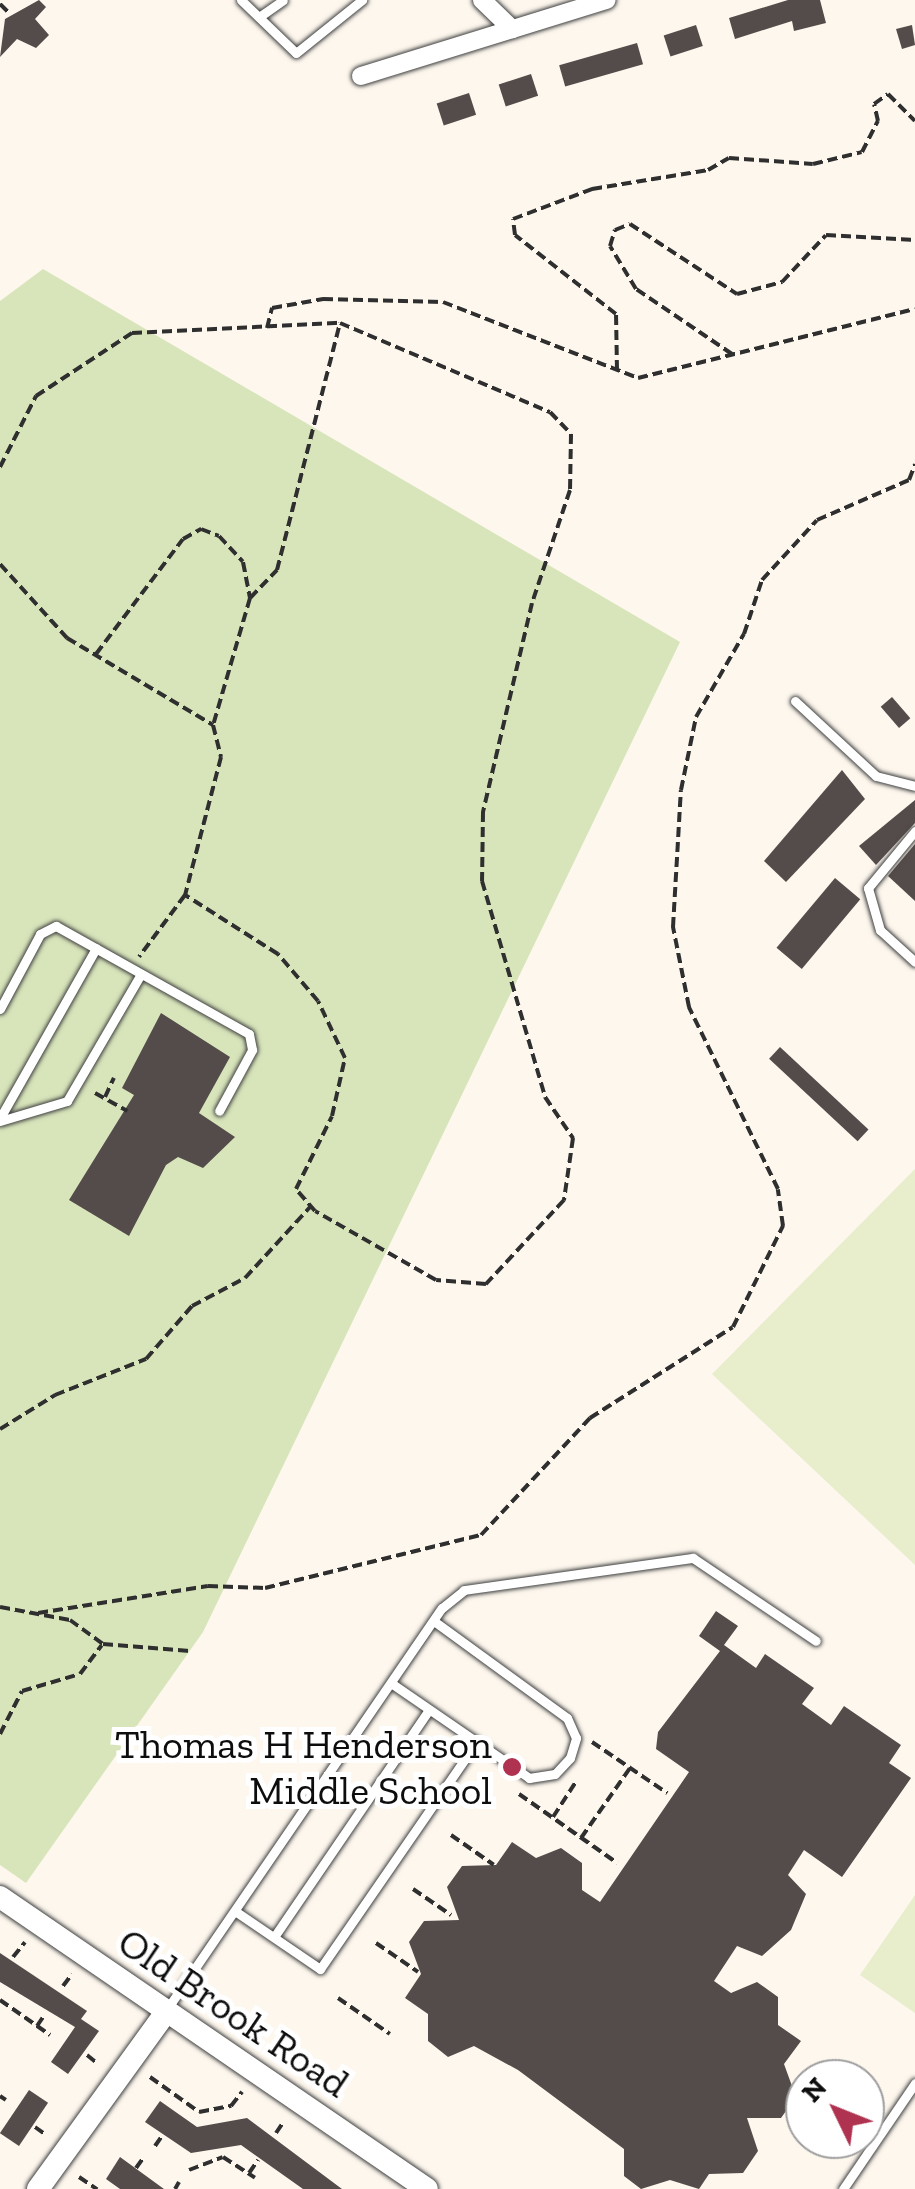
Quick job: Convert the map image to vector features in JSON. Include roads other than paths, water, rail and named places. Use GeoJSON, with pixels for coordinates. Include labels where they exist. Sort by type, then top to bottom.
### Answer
{"type":"FeatureCollection","features":[{"type":"Feature","properties":{"kind":"street"},"geometry":{"type":"LineString","coordinates":[[482,0],[512,29]]}},
{"type":"Feature","properties":{"kind":"street"},"geometry":{"type":"LineString","coordinates":[[361,76],[607,0]]}},
{"type":"Feature","properties":{"kind":"street","name":"Old Brook Road"},"geometry":{"type":"LineString","coordinates":[[0,1897],[427,2189]]}},
{"type":"Feature","properties":{"kind":"street"},"geometry":{"type":"LineString","coordinates":[[38,2189],[166,2012]]}},
{"type":"Feature","properties":{"kind":"lane"},"geometry":{"type":"LineString","coordinates":[[242,0],[296,53],[362,0]]}},
{"type":"Feature","properties":{"kind":"lane"},"geometry":{"type":"LineString","coordinates":[[259,17],[283,0]]}},
{"type":"Feature","properties":{"kind":"lane"},"geometry":{"type":"LineString","coordinates":[[795,701],[876,776],[915,786]]}},
{"type":"Feature","properties":{"kind":"lane"},"geometry":{"type":"LineString","coordinates":[[915,831],[868,888],[880,930],[915,962]]}},
{"type":"Feature","properties":{"kind":"lane"},"geometry":{"type":"LineString","coordinates":[[0,1009],[40,934],[56,926],[249,1034],[252,1050],[218,1111]]}},
{"type":"Feature","properties":{"kind":"lane"},"geometry":{"type":"LineString","coordinates":[[0,1120],[96,948]]}},
{"type":"Feature","properties":{"kind":"lane"},"geometry":{"type":"LineString","coordinates":[[0,1120],[67,1101],[141,974]]}},
{"type":"Feature","properties":{"kind":"lane"},"geometry":{"type":"LineString","coordinates":[[166,2012],[434,1621],[464,1590],[683,1557],[709,1565],[816,1641]]}},
{"type":"Feature","properties":{"kind":"lane"},"geometry":{"type":"LineString","coordinates":[[391,1683],[475,1744],[539,1778],[562,1767],[576,1738],[558,1710],[434,1621]]}},
{"type":"Feature","properties":{"kind":"lane"},"geometry":{"type":"LineString","coordinates":[[274,1937],[429,1710]]}},
{"type":"Feature","properties":{"kind":"lane"},"geometry":{"type":"LineString","coordinates":[[235,1911],[320,1969],[475,1744]]}},
{"type":"Feature","properties":{"kind":"lane"},"geometry":{"type":"LineString","coordinates":[[842,2189],[915,2083]]}},
{"type":"Feature","properties":{"kind":"place","name":"Thomas H Henderson Middle School"},"geometry":{"type":"Point","coordinates":[512,1767]}}]}
